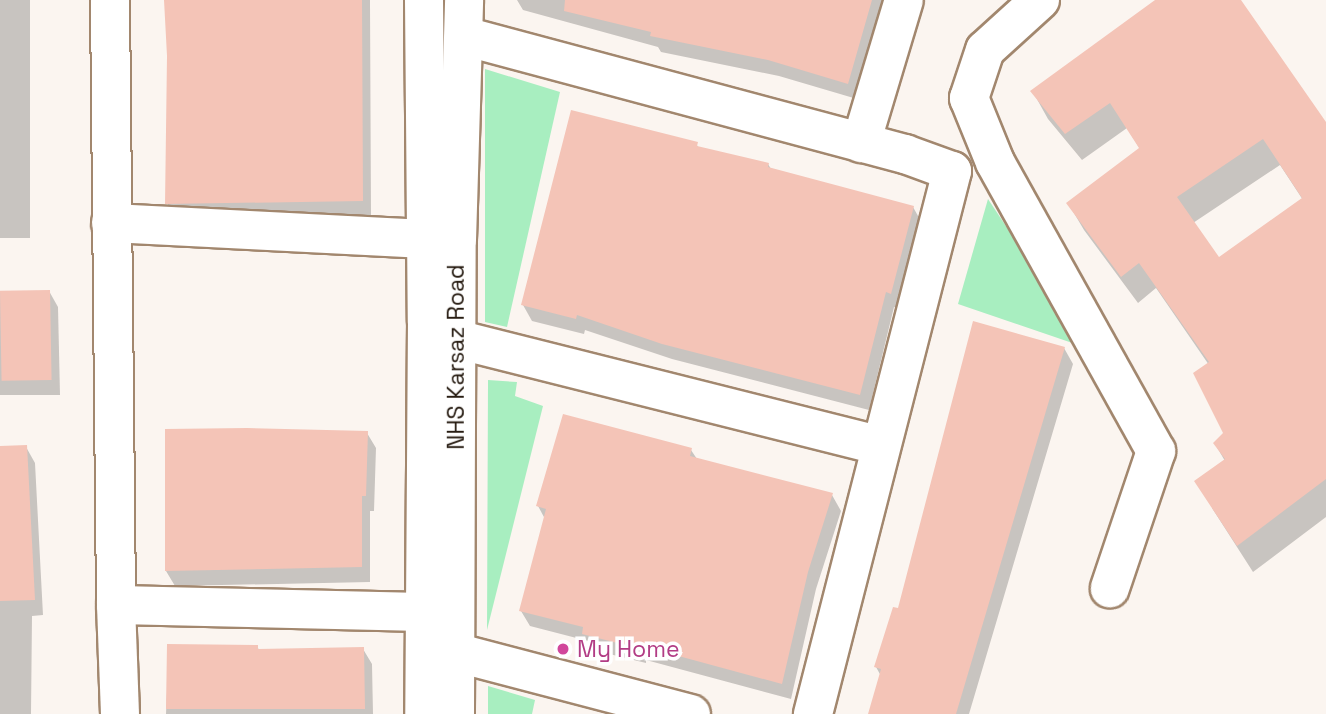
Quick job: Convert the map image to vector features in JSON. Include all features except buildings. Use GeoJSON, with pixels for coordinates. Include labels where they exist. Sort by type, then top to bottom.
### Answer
{"type":"FeatureCollection","features":[{"type":"Feature","properties":{"kind":"street"},"geometry":{"type":"LineString","coordinates":[[110,0],[116,605],[120,714]]}},
{"type":"Feature","properties":{"kind":"street","name":"NHS Karsaz Road"},"geometry":{"type":"LineString","coordinates":[[424,0],[441,239],[456,339],[455,714]]}},
{"type":"Feature","properties":{"kind":"street"},"geometry":{"type":"LineString","coordinates":[[861,143],[904,0]]}},
{"type":"Feature","properties":{"kind":"street"},"geometry":{"type":"LineString","coordinates":[[1040,0],[985,50],[969,98],[995,162],[1156,451],[1110,588]]}},
{"type":"Feature","properties":{"kind":"street"},"geometry":{"type":"LineString","coordinates":[[464,18],[952,171],[813,714]]}},
{"type":"Feature","properties":{"kind":"street","name":"NHS Karsaz Road"},"geometry":{"type":"LineString","coordinates":[[424,714],[425,612],[441,239],[464,18]]}},
{"type":"Feature","properties":{"kind":"street"},"geometry":{"type":"LineString","coordinates":[[111,223],[441,239]]}},
{"type":"Feature","properties":{"kind":"street"},"geometry":{"type":"LineString","coordinates":[[456,339],[881,446]]}},
{"type":"Feature","properties":{"kind":"street"},"geometry":{"type":"LineString","coordinates":[[116,605],[425,612]]}},
{"type":"Feature","properties":{"kind":"street"},"geometry":{"type":"LineString","coordinates":[[454,652],[691,714]]}},
{"type":"Feature","properties":{"kind":"green space"},"geometry":{"type":"Polygon","coordinates":[[[485,69],[560,92],[507,327],[485,322],[485,69]]]}},
{"type":"Feature","properties":{"kind":"green space"},"geometry":{"type":"Polygon","coordinates":[[[988,199],[1087,348],[958,304],[988,199]]]}},
{"type":"Feature","properties":{"kind":"green space"},"geometry":{"type":"Polygon","coordinates":[[[488,380],[517,382],[515,396],[543,406],[487,630],[488,380]]]}},
{"type":"Feature","properties":{"kind":"green space"},"geometry":{"type":"Polygon","coordinates":[[[488,686],[535,700],[532,714],[488,714],[488,686]]]}},
{"type":"Feature","properties":{"kind":"place","name":"My Home"},"geometry":{"type":"Point","coordinates":[563,649]}}]}
